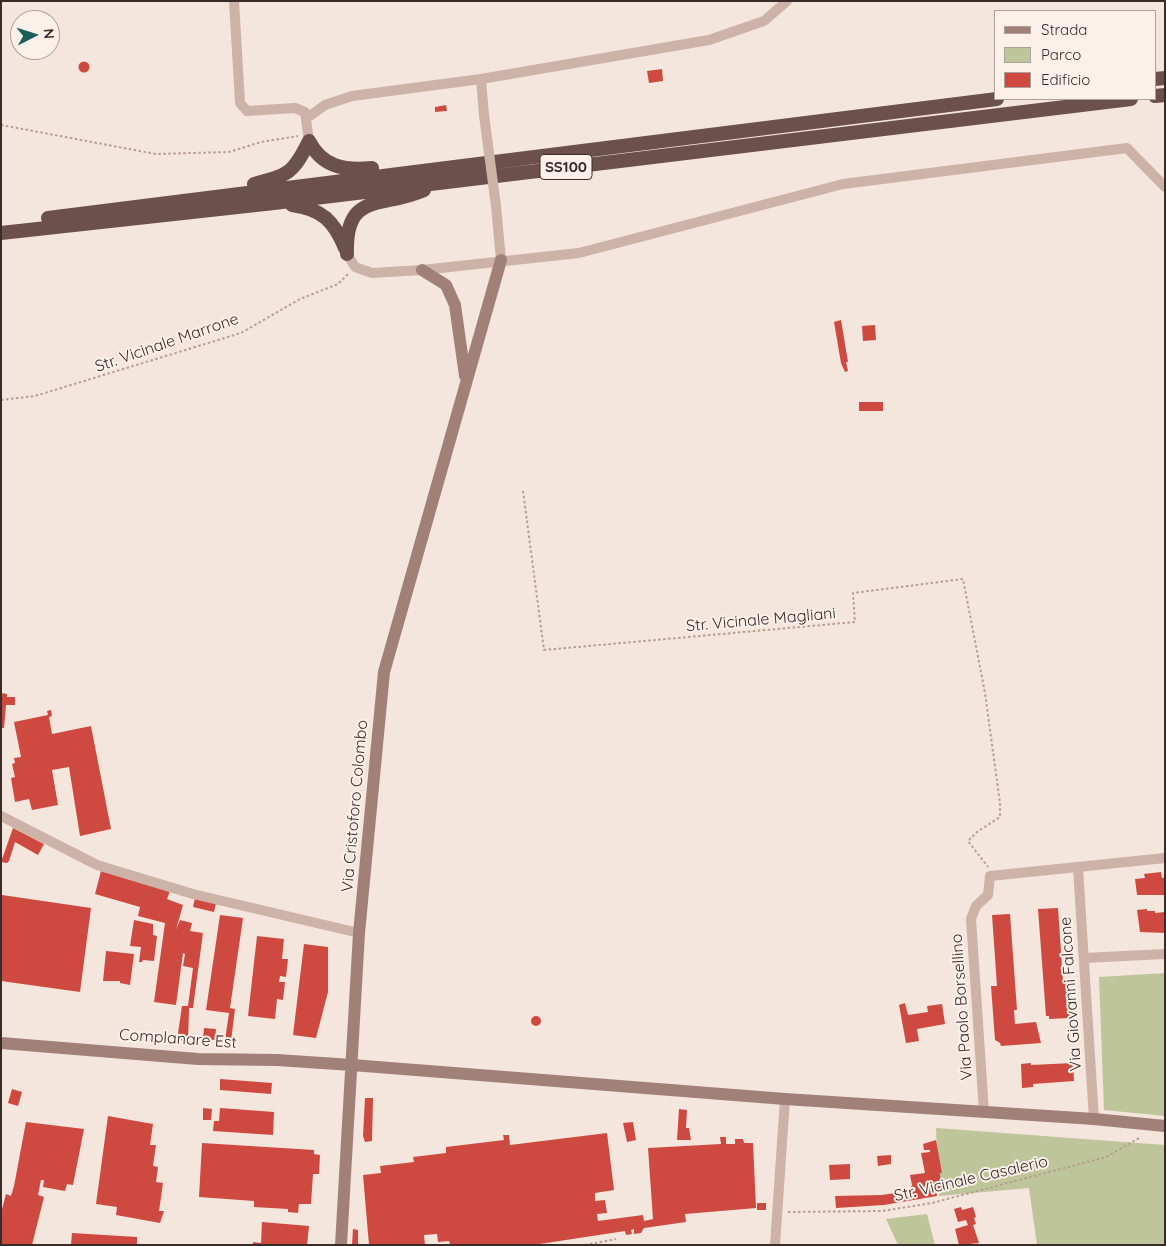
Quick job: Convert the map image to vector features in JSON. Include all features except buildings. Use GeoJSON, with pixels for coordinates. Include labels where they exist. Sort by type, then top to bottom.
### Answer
{"type":"FeatureCollection","features":[{"type":"Feature","properties":{"kind":"highway","name":"SS100"},"geometry":{"type":"LineString","coordinates":[[1,224],[234,193],[994,99]]}},
{"type":"Feature","properties":{"kind":"highway","name":"SS100"},"geometry":{"type":"LineString","coordinates":[[1,233],[274,203],[1123,100]]}},
{"type":"Feature","properties":{"kind":"highway","name":"SS100"},"geometry":{"type":"LineString","coordinates":[[308,138],[317,155],[333,166],[364,169],[400,166],[412,172]]}},
{"type":"Feature","properties":{"kind":"highway","name":"SS100"},"geometry":{"type":"LineString","coordinates":[[234,193],[249,185],[281,177],[293,169],[308,138]]}},
{"type":"Feature","properties":{"kind":"highway","name":"SS100"},"geometry":{"type":"LineString","coordinates":[[347,254],[346,237],[351,217],[362,208],[404,198],[442,183]]}},
{"type":"Feature","properties":{"kind":"highway","name":"SS100"},"geometry":{"type":"LineString","coordinates":[[274,203],[304,207],[332,222],[347,254]]}},
{"type":"Feature","properties":{"kind":"main road","name":"Via Cristoforo Colombo"},"geometry":{"type":"LineString","coordinates":[[341,1245],[359,933],[384,672],[500,260]]}},
{"type":"Feature","properties":{"kind":"main road"},"geometry":{"type":"LineString","coordinates":[[422,270],[446,285],[455,305],[466,382]]}},
{"type":"Feature","properties":{"kind":"main road","name":"Complanare Est"},"geometry":{"type":"LineString","coordinates":[[1,1043],[198,1059],[278,1060],[785,1098],[1094,1118],[1162,1126]]}},
{"type":"Feature","properties":{"kind":"street"},"geometry":{"type":"LineString","coordinates":[[234,1],[240,103],[248,111],[295,108],[305,112],[308,138]]}},
{"type":"Feature","properties":{"kind":"street"},"geometry":{"type":"LineString","coordinates":[[307,118],[325,105],[352,96],[481,79],[539,67],[709,40],[764,21],[787,1]]}},
{"type":"Feature","properties":{"kind":"street"},"geometry":{"type":"LineString","coordinates":[[481,79],[496,206],[500,260]]}},
{"type":"Feature","properties":{"kind":"street"},"geometry":{"type":"LineString","coordinates":[[347,254],[355,266],[372,272],[422,270],[500,260],[579,253],[843,184],[1127,148],[1165,187]]}},
{"type":"Feature","properties":{"kind":"street"},"geometry":{"type":"LineString","coordinates":[[1,816],[97,865],[193,894],[359,933]]}},
{"type":"Feature","properties":{"kind":"street"},"geometry":{"type":"LineString","coordinates":[[990,876],[1165,858]]}},
{"type":"Feature","properties":{"kind":"street","name":"Via Giovanni Falcone"},"geometry":{"type":"LineString","coordinates":[[1078,868],[1094,1118]]}},
{"type":"Feature","properties":{"kind":"street","name":"Via Paolo Borsellino"},"geometry":{"type":"LineString","coordinates":[[984,1112],[970,919],[976,906],[988,895],[990,876]]}},
{"type":"Feature","properties":{"kind":"street"},"geometry":{"type":"LineString","coordinates":[[1084,958],[1165,954]]}},
{"type":"Feature","properties":{"kind":"street"},"geometry":{"type":"LineString","coordinates":[[775,1245],[785,1098]]}},
{"type":"Feature","properties":{"kind":"path"},"geometry":{"type":"LineString","coordinates":[[1,125],[156,154],[228,152],[261,142],[308,138]]}},
{"type":"Feature","properties":{"kind":"path","name":"Str. Vicinale Marrone"},"geometry":{"type":"LineString","coordinates":[[1,400],[35,396],[241,333],[300,299],[338,284],[355,266]]}},
{"type":"Feature","properties":{"kind":"path","name":"Str. Vicinale Magliani"},"geometry":{"type":"LineString","coordinates":[[523,491],[544,650],[855,622],[853,592],[963,579],[985,694],[1000,803],[1000,817],[977,832],[968,841],[972,849],[981,855],[988,865],[990,876]]}},
{"type":"Feature","properties":{"kind":"path","name":"Str. Vicinale Casalerio"},"geometry":{"type":"LineString","coordinates":[[778,1211],[882,1211],[932,1203],[1106,1157],[1162,1126]]}},
{"type":"Feature","properties":{"kind":"path"},"geometry":{"type":"LineString","coordinates":[[585,1245],[616,1238]]}},
{"type":"Feature","properties":{"kind":"green space"},"geometry":{"type":"Polygon","coordinates":[[[1165,973],[1165,1116],[1104,1110],[1099,977],[1165,973]]]}},
{"type":"Feature","properties":{"kind":"green space"},"geometry":{"type":"Polygon","coordinates":[[[936,1128],[1165,1145],[1165,1245],[1037,1245],[1029,1188],[939,1196],[936,1128]]]}},
{"type":"Feature","properties":{"kind":"green space"},"geometry":{"type":"Polygon","coordinates":[[[927,1214],[935,1245],[898,1245],[886,1219],[927,1214]]]}}]}
